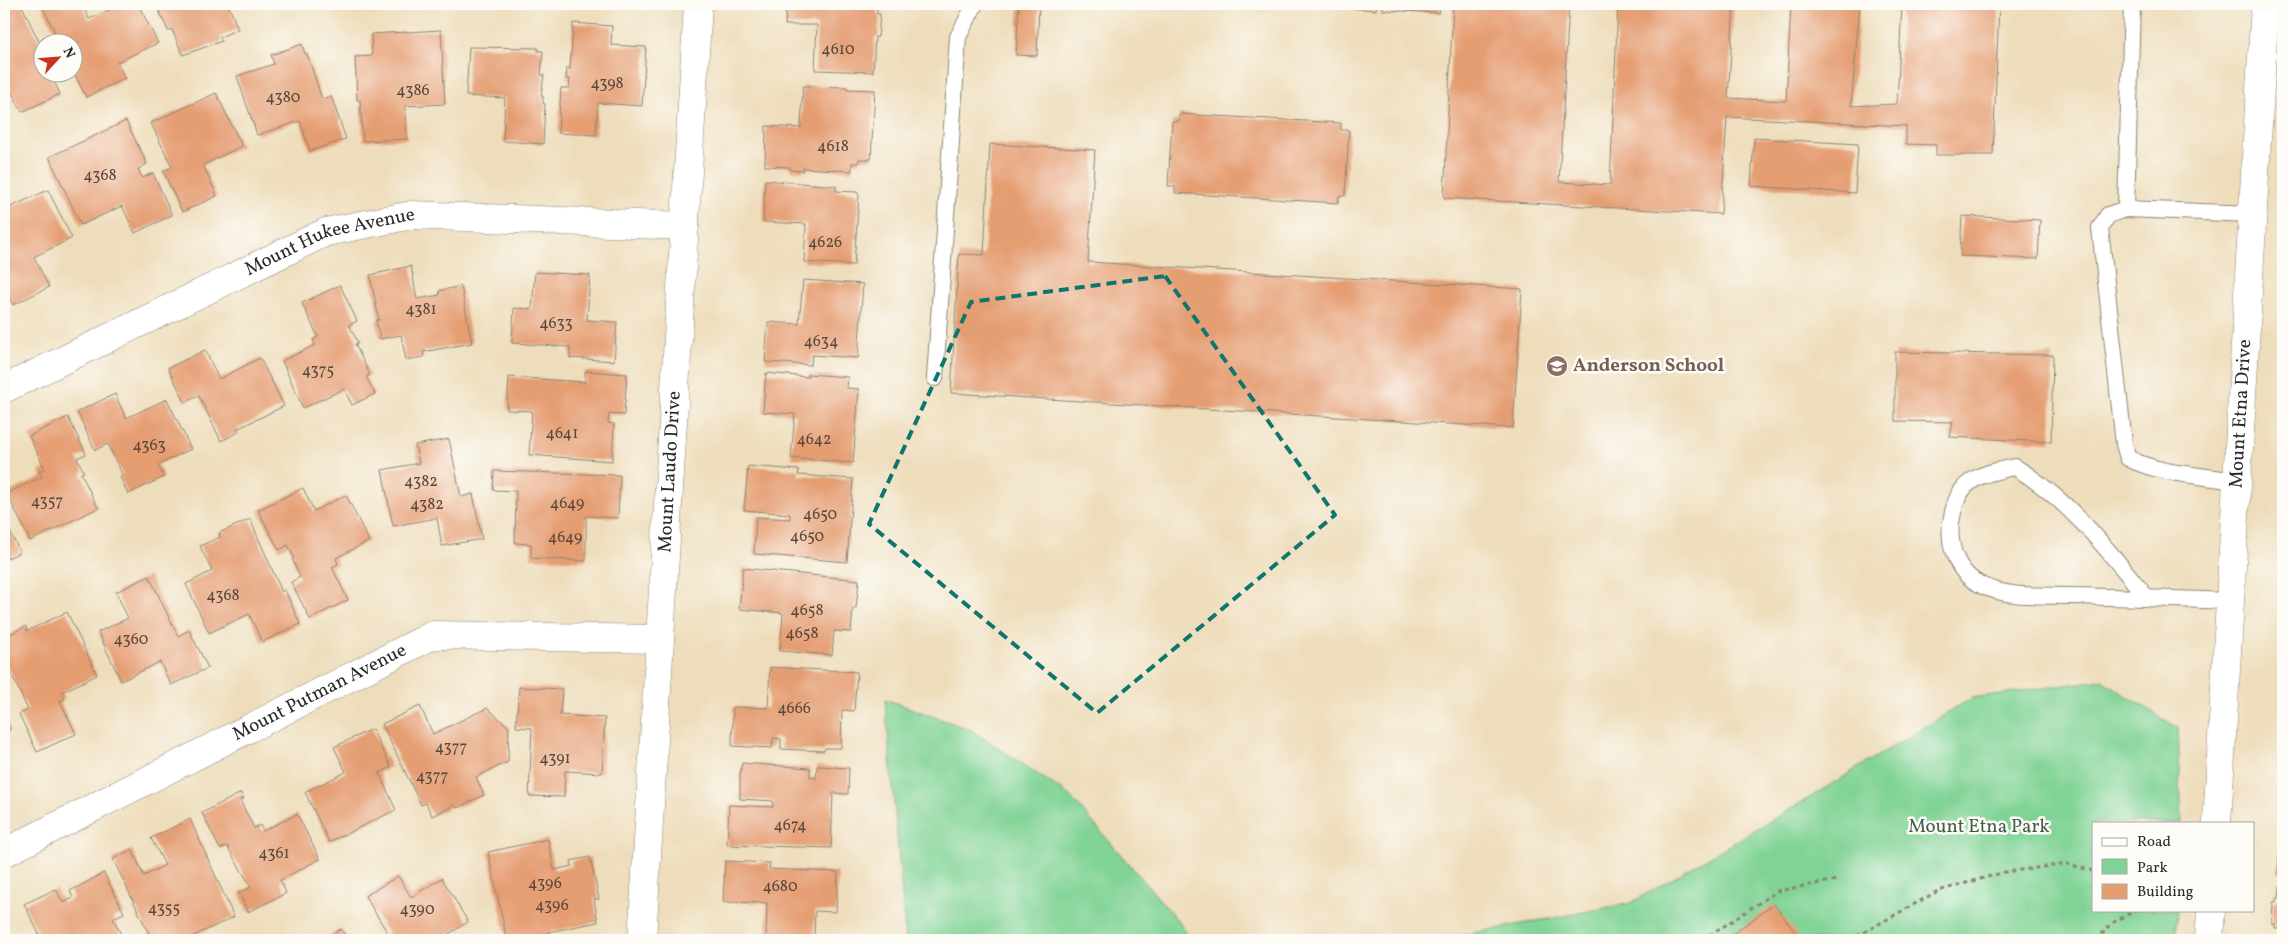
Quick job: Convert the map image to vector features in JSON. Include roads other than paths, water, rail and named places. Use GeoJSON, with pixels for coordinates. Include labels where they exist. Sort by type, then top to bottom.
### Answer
{"type":"FeatureCollection","features":[{"type":"Feature","properties":{"kind":"street","name":"Mount Laudo Drive"},"geometry":{"type":"LineString","coordinates":[[642,940],[698,4]]}},
{"type":"Feature","properties":{"kind":"street","name":"Mount Etna Drive"},"geometry":{"type":"LineString","coordinates":[[2216,822],[2265,4]]}},
{"type":"Feature","properties":{"kind":"street","name":"Mount Hukee Avenue"},"geometry":{"type":"LineString","coordinates":[[4,389],[326,232],[412,215],[684,226]]}},
{"type":"Feature","properties":{"kind":"street","name":"Mount Putman Avenue"},"geometry":{"type":"LineString","coordinates":[[4,853],[433,635],[659,639]]}},
{"type":"Feature","properties":{"kind":"street"},"geometry":{"type":"LineString","coordinates":[[2209,940],[2211,912]]}},
{"type":"Feature","properties":{"kind":"lane"},"geometry":{"type":"LineString","coordinates":[[935,378],[958,37],[975,4]]}},
{"type":"Feature","properties":{"kind":"lane"},"geometry":{"type":"LineString","coordinates":[[2126,209],[2132,4]]}},
{"type":"Feature","properties":{"kind":"lane"},"geometry":{"type":"LineString","coordinates":[[2236,481],[2155,469],[2128,458],[2124,444],[2100,228],[2108,214],[2126,209],[2252,214]]}},
{"type":"Feature","properties":{"kind":"lane"},"geometry":{"type":"LineString","coordinates":[[2147,598],[2083,522],[2038,482],[2015,468],[1990,472],[1966,483],[1955,501],[1950,524],[1950,545],[1962,570],[1982,586],[2009,593],[2229,601]]}},
{"type":"Feature","properties":{"kind":"place","name":"Anderson School"},"geometry":{"type":"Point","coordinates":[1557,366]}},
{"type":"Feature","properties":{"kind":"park label","name":"Mount Etna Park"},"geometry":{"type":"Point","coordinates":[1979,827]}}]}
